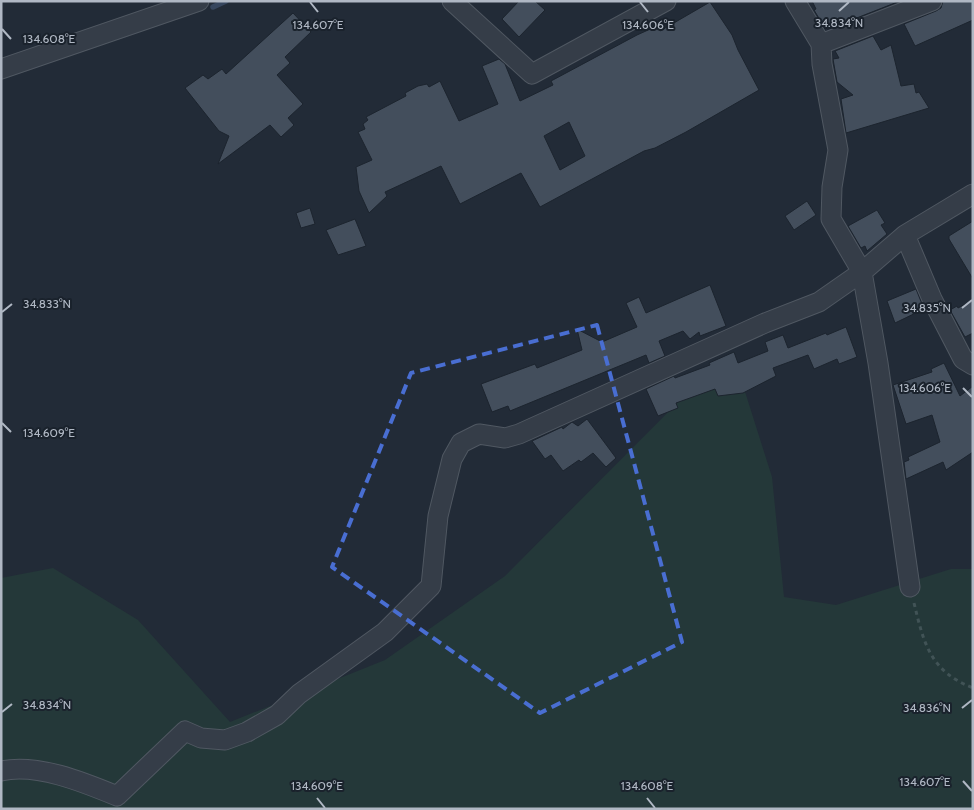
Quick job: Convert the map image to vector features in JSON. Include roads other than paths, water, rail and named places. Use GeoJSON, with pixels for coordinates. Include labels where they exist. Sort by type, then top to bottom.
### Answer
{"type":"FeatureCollection","features":[{"type":"Feature","properties":{"kind":"street"},"geometry":{"type":"LineString","coordinates":[[1,69],[199,1]]}},
{"type":"Feature","properties":{"kind":"street"},"geometry":{"type":"LineString","coordinates":[[452,1],[532,74],[666,1]]}},
{"type":"Feature","properties":{"kind":"street"},"geometry":{"type":"LineString","coordinates":[[795,1],[821,44],[822,64],[838,150],[832,187],[831,219],[862,272],[878,363],[910,587]]}},
{"type":"Feature","properties":{"kind":"street"},"geometry":{"type":"LineString","coordinates":[[821,44],[932,1]]}},
{"type":"Feature","properties":{"kind":"street"},"geometry":{"type":"LineString","coordinates":[[1,771],[18,767],[72,778],[117,796],[185,732],[201,738],[225,740],[262,724],[277,715],[299,694],[385,632],[431,586],[438,516],[452,460],[461,443],[479,434],[504,438],[519,434],[747,331],[819,302],[862,272],[905,235],[973,194]]}},
{"type":"Feature","properties":{"kind":"street"},"geometry":{"type":"LineString","coordinates":[[905,235],[932,299],[962,359],[973,364]]}},
{"type":"Feature","properties":{"kind":"waterway"},"geometry":{"type":"LineString","coordinates":[[213,7],[226,1]]}}]}
